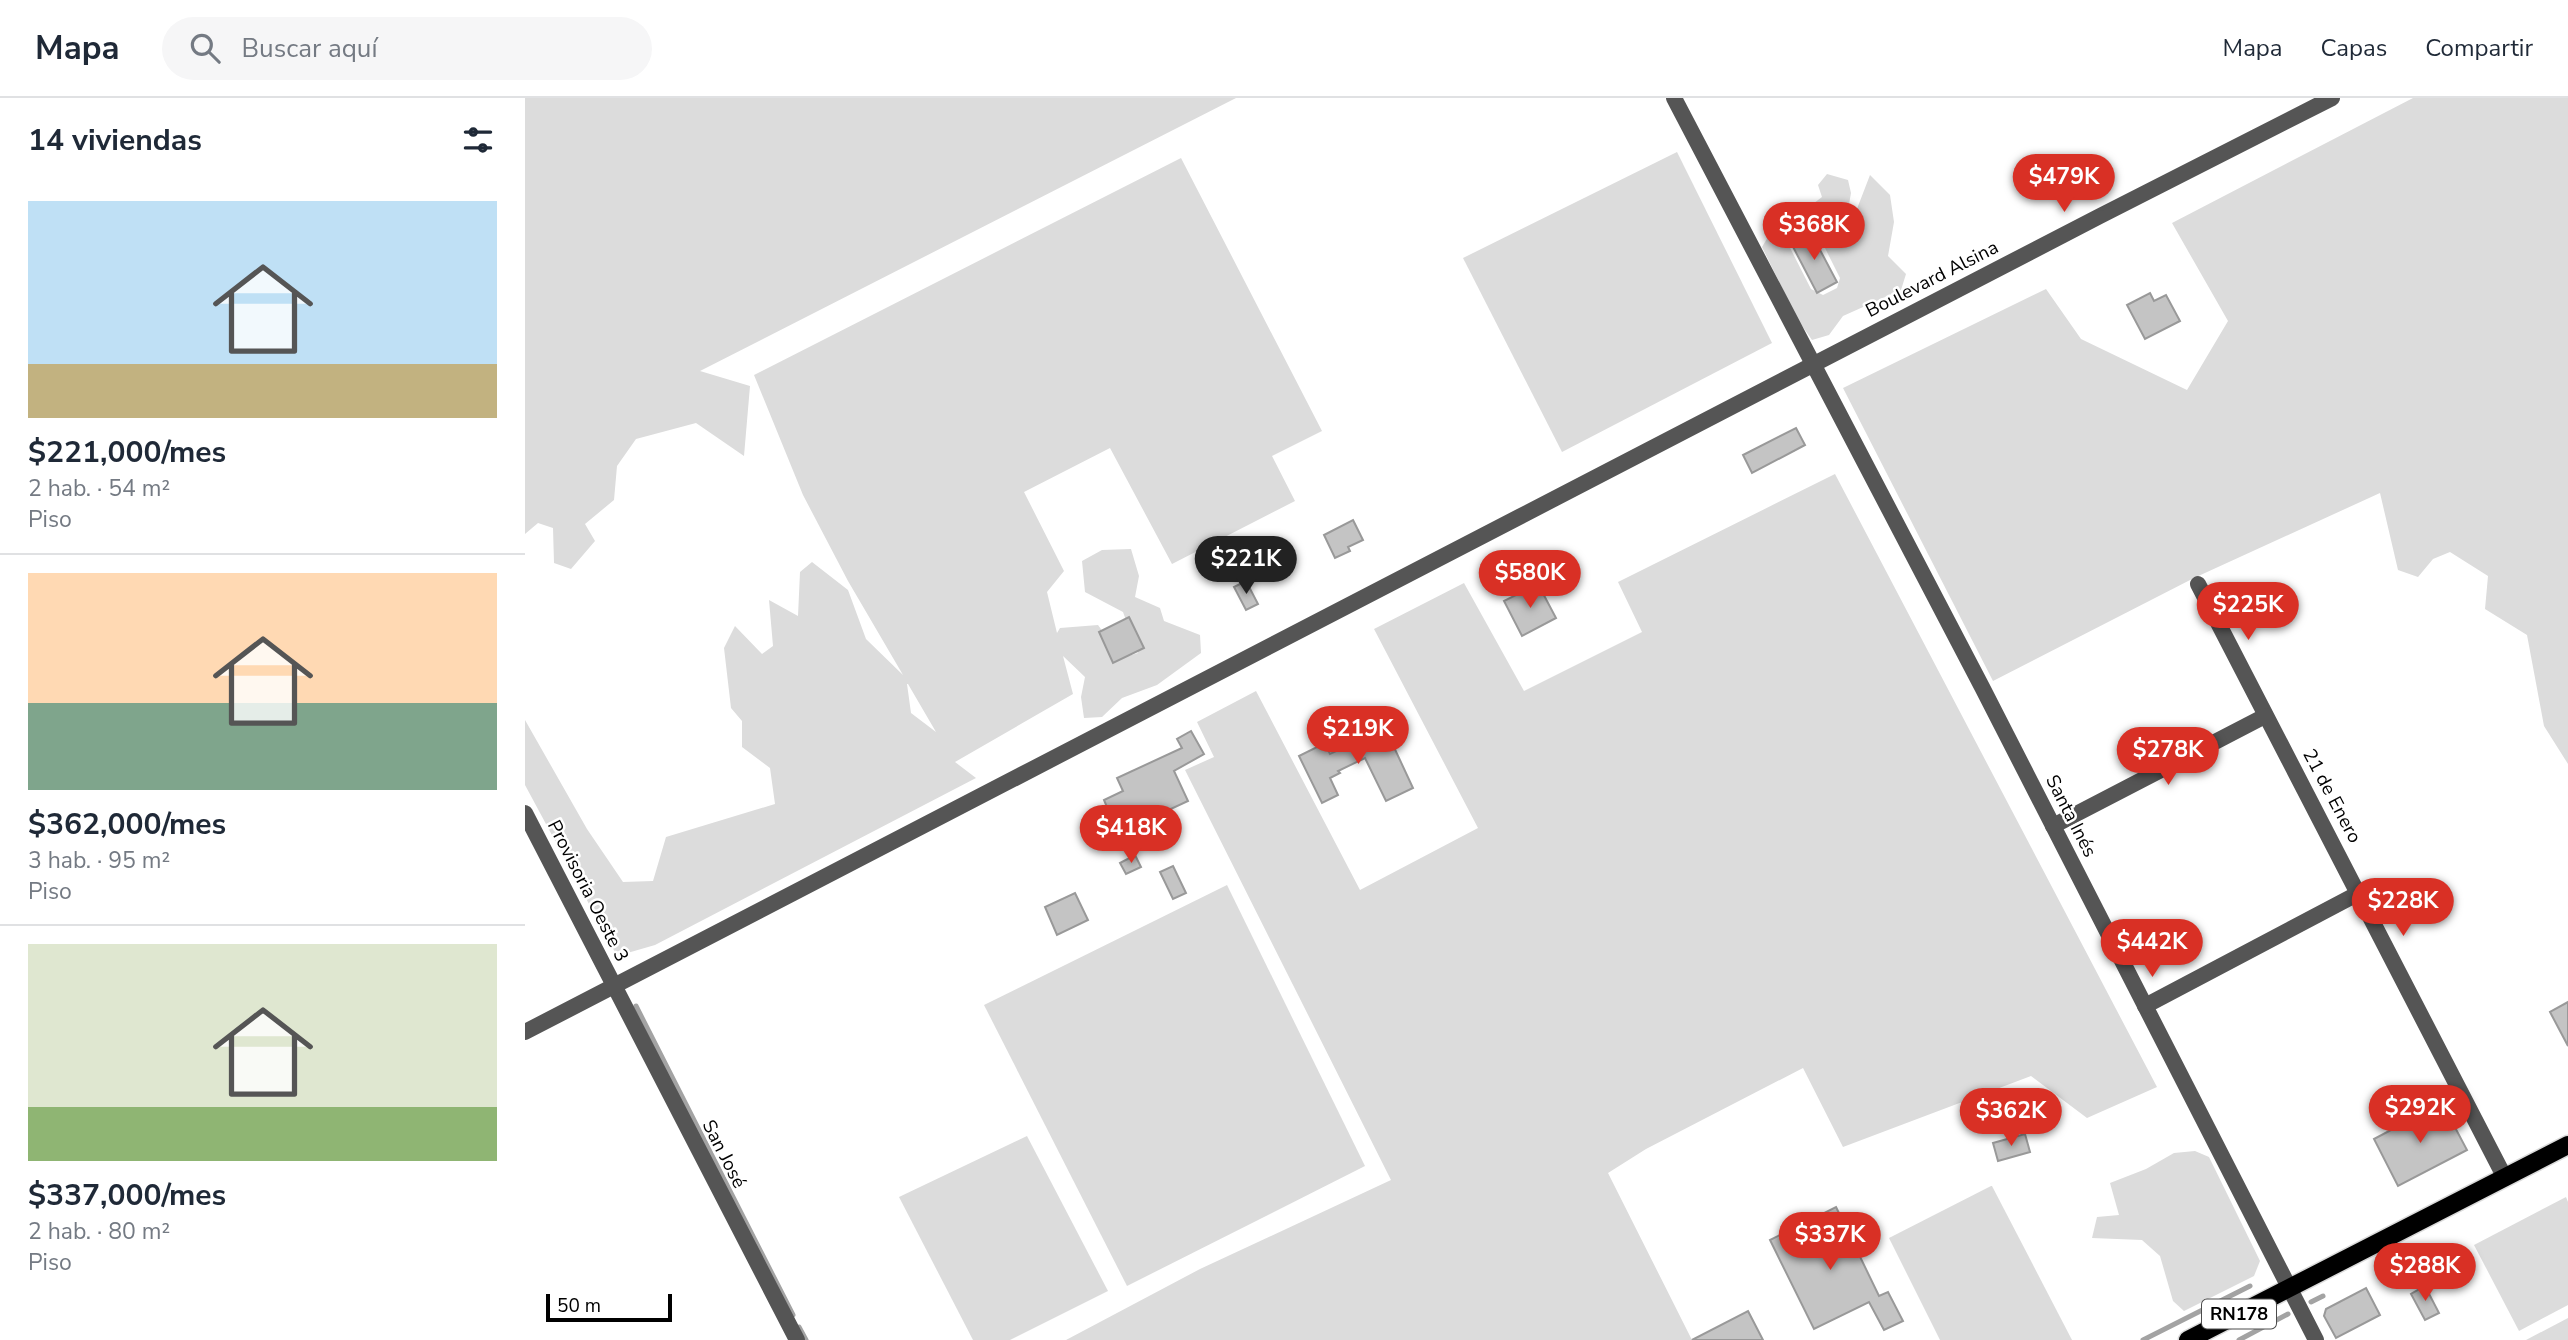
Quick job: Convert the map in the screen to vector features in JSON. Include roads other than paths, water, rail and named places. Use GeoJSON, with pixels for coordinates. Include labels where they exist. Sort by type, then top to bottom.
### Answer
{"type":"FeatureCollection","features":[{"type":"Feature","properties":{"kind":"main road","name":"RN178"},"geometry":{"type":"LineString","coordinates":[[2188,1340],[2568,1145]]}},
{"type":"Feature","properties":{"kind":"street","name":"Santa Inés"},"geometry":{"type":"LineString","coordinates":[[1674,98],[2053,826],[2316,1340]]}},
{"type":"Feature","properties":{"kind":"street","name":"Boulevard Alsina"},"geometry":{"type":"LineString","coordinates":[[525,1032],[2332,98]]}},
{"type":"Feature","properties":{"kind":"street","name":"21 de Enero"},"geometry":{"type":"LineString","coordinates":[[2198,584],[2505,1178]]}},
{"type":"Feature","properties":{"kind":"street"},"geometry":{"type":"LineString","coordinates":[[2053,826],[2265,716]]}},
{"type":"Feature","properties":{"kind":"street","name":"Provisoria Oeste 3"},"geometry":{"type":"LineString","coordinates":[[525,813],[614,988]]}},
{"type":"Feature","properties":{"kind":"street"},"geometry":{"type":"LineString","coordinates":[[2145,1006],[2359,893]]}},
{"type":"Feature","properties":{"kind":"street","name":"San José"},"geometry":{"type":"LineString","coordinates":[[614,988],[797,1340]]}},
{"type":"Feature","properties":{"kind":"waterway"},"geometry":{"type":"LineString","coordinates":[[636,1006],[793,1315]]}},
{"type":"Feature","properties":{"kind":"waterway"},"geometry":{"type":"LineString","coordinates":[[2143,1340],[2250,1286]]}},
{"type":"Feature","properties":{"kind":"waterway"},"geometry":{"type":"LineString","coordinates":[[2311,1302],[2323,1296]]}},
{"type":"Feature","properties":{"kind":"waterway"},"geometry":{"type":"LineString","coordinates":[[2239,1340],[2288,1314]]}},
{"type":"Feature","properties":{"kind":"waterway"},"geometry":{"type":"LineString","coordinates":[[799,1327],[806,1340]]}}]}
